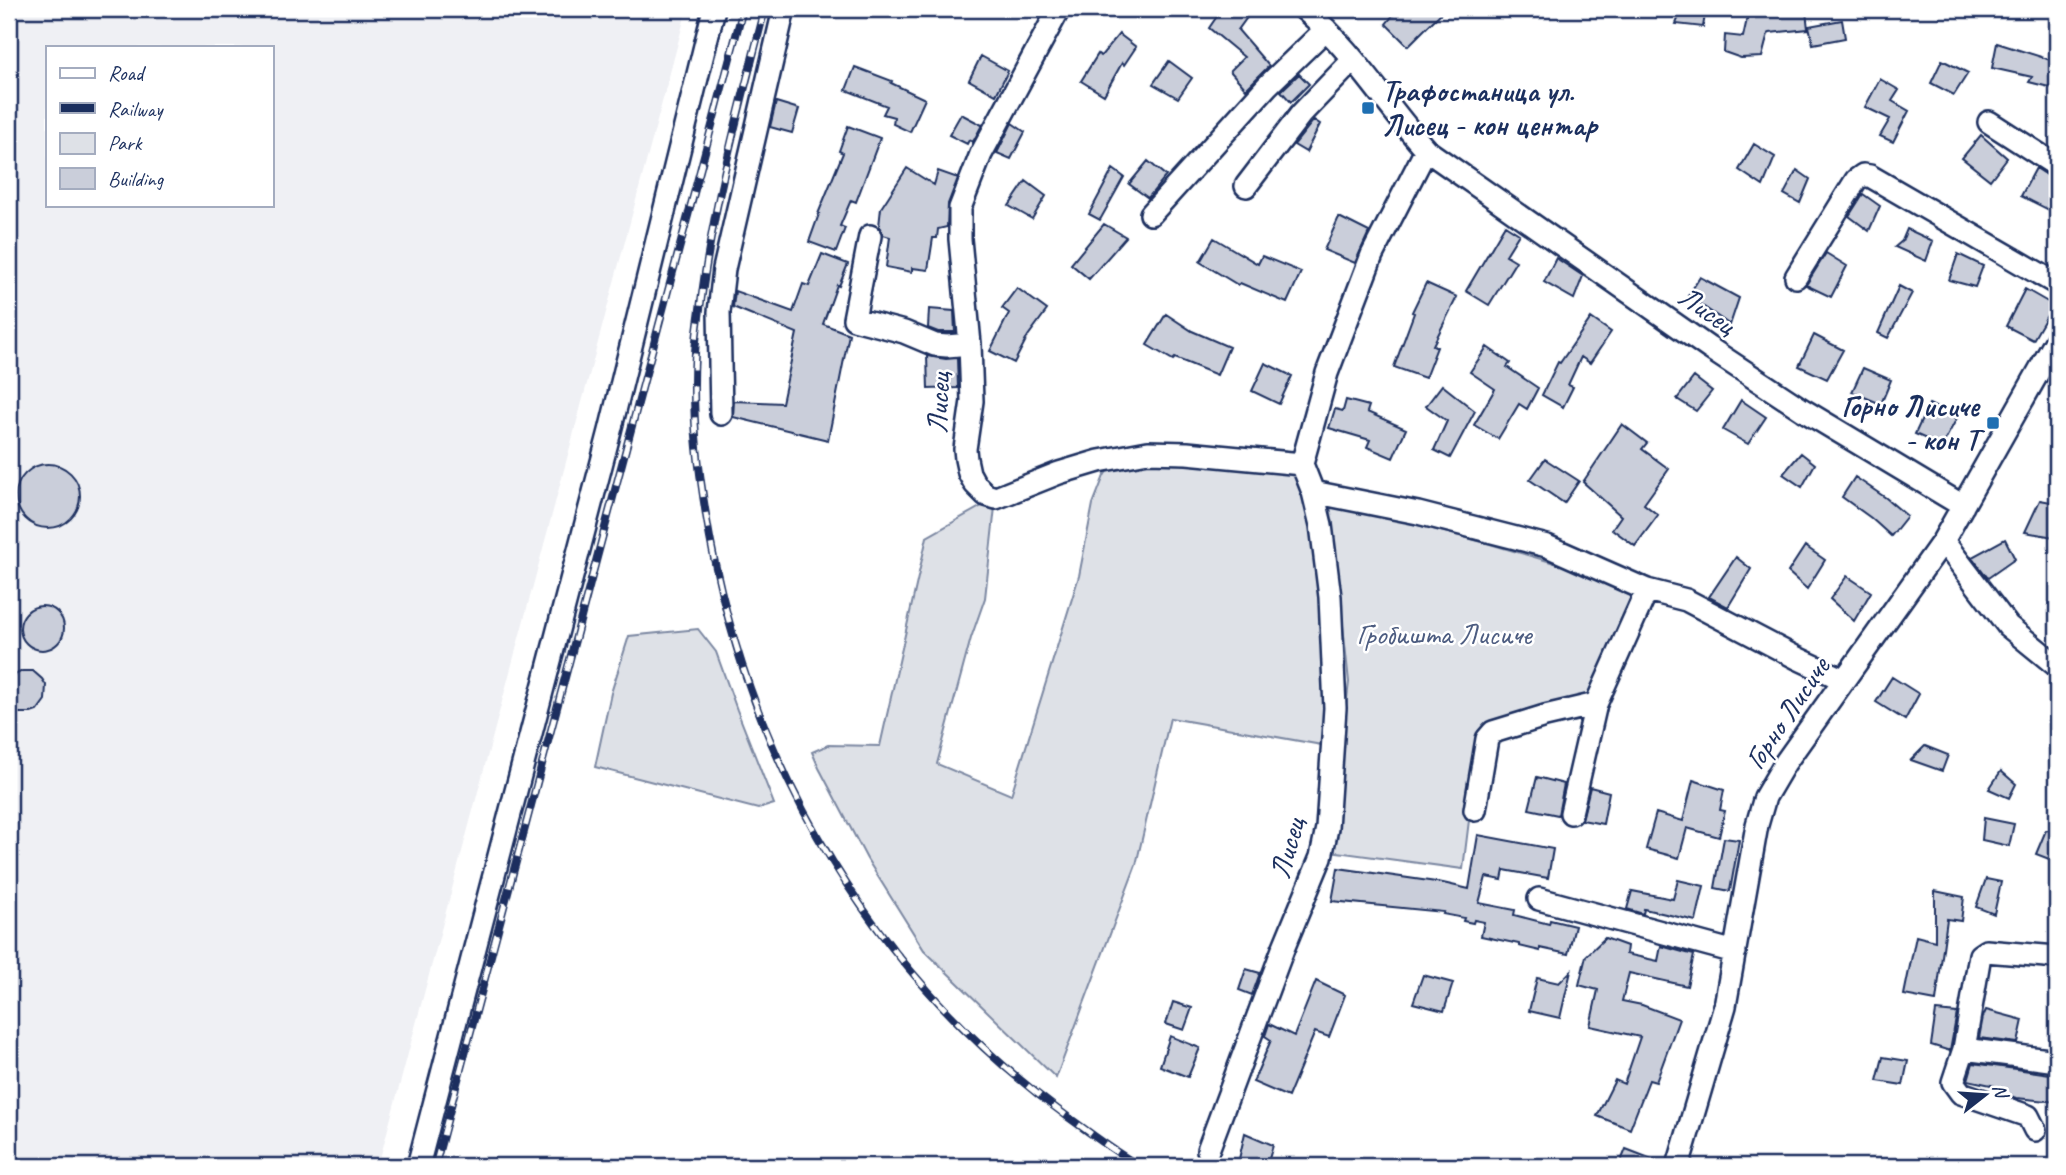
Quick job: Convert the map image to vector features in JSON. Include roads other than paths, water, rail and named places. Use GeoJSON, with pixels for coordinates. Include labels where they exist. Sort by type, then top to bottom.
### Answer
{"type":"FeatureCollection","features":[{"type":"Feature","properties":{"kind":"street"},"geometry":{"type":"LineString","coordinates":[[418,1166],[610,431],[714,9]]}},
{"type":"Feature","properties":{"kind":"street"},"geometry":{"type":"LineString","coordinates":[[721,414],[719,312],[724,269],[784,9]]}},
{"type":"Feature","properties":{"kind":"street","name":"Лисец"},"geometry":{"type":"LineString","coordinates":[[1059,9],[981,154],[960,208],[972,401],[965,449],[969,473],[986,495],[996,498],[1059,473],[1148,452],[1302,464],[1313,492],[1321,525],[1330,597],[1335,677],[1327,828],[1321,857],[1278,962],[1208,1150]]}},
{"type":"Feature","properties":{"kind":"street","name":"Лисец"},"geometry":{"type":"LineString","coordinates":[[1309,10],[1426,150],[1709,348],[1803,410],[1963,506]]}},
{"type":"Feature","properties":{"kind":"street"},"geometry":{"type":"LineString","coordinates":[[1151,214],[1267,86],[1326,29]]}},
{"type":"Feature","properties":{"kind":"street"},"geometry":{"type":"LineString","coordinates":[[1246,186],[1301,114],[1353,60]]}},
{"type":"Feature","properties":{"kind":"street"},"geometry":{"type":"LineString","coordinates":[[1989,122],[2057,166]]}},
{"type":"Feature","properties":{"kind":"street"},"geometry":{"type":"LineString","coordinates":[[1302,464],[1327,373],[1372,256],[1426,150]]}},
{"type":"Feature","properties":{"kind":"street"},"geometry":{"type":"LineString","coordinates":[[1796,278],[1856,180],[1863,175],[1870,176],[2057,284]]}},
{"type":"Feature","properties":{"kind":"street"},"geometry":{"type":"LineString","coordinates":[[870,236],[854,318],[904,332],[935,345],[970,344]]}},
{"type":"Feature","properties":{"kind":"street","name":"Горно Лисиче"},"geometry":{"type":"LineString","coordinates":[[1678,1166],[1725,1006],[1757,825],[1765,797],[1785,763],[1942,541],[2057,340]]}},
{"type":"Feature","properties":{"kind":"street"},"geometry":{"type":"LineString","coordinates":[[1313,492],[1418,513],[1547,546],[1647,590],[1686,600],[1844,680]]}},
{"type":"Feature","properties":{"kind":"street"},"geometry":{"type":"LineString","coordinates":[[1942,541],[2008,626],[2057,666]]}},
{"type":"Feature","properties":{"kind":"street"},"geometry":{"type":"LineString","coordinates":[[1572,813],[1596,704],[1647,590]]}},
{"type":"Feature","properties":{"kind":"street"},"geometry":{"type":"LineString","coordinates":[[1475,810],[1487,739],[1493,732],[1596,704]]}},
{"type":"Feature","properties":{"kind":"street"},"geometry":{"type":"LineString","coordinates":[[1539,900],[1735,952]]}},
{"type":"Feature","properties":{"kind":"street"},"geometry":{"type":"LineString","coordinates":[[2035,1130],[2028,1116],[1961,1093],[1953,1082],[1964,1049],[1980,955],[1986,951],[2057,957]]}},
{"type":"Feature","properties":{"kind":"street"},"geometry":{"type":"LineString","coordinates":[[1964,1049],[2057,1061]]}},
{"type":"Feature","properties":{"kind":"railway"},"geometry":{"type":"LineString","coordinates":[[435,1166],[743,9]]}},
{"type":"Feature","properties":{"kind":"railway"},"geometry":{"type":"LineString","coordinates":[[765,9],[720,190],[706,264],[695,353],[694,400],[699,469],[710,538],[730,624],[757,707],[792,787],[833,863],[882,934],[937,1001],[999,1062],[1068,1117],[1140,1166]]}},
{"type":"Feature","properties":{"kind":"place","name":"Трафостаница ул. Лисец - кон центар"},"geometry":{"type":"Point","coordinates":[1368,108]}},
{"type":"Feature","properties":{"kind":"place","name":"Горно Лисиче - кон Т"},"geometry":{"type":"Point","coordinates":[1993,423]}},
{"type":"Feature","properties":{"kind":"park label","name":"Гробишта Лисиче"},"geometry":{"type":"Point","coordinates":[1444,634]}}]}
